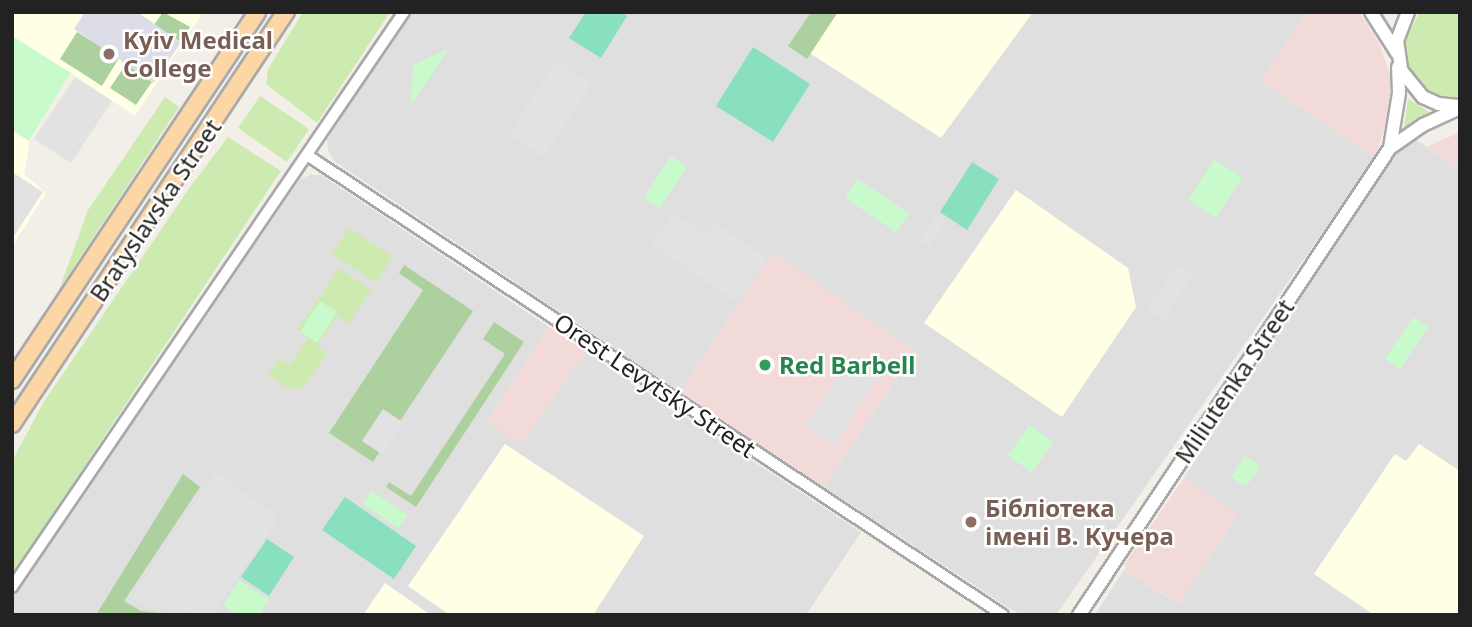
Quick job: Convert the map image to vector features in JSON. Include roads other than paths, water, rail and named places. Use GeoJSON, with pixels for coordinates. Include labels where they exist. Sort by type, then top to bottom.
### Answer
{"type":"FeatureCollection","features":[{"type":"Feature","properties":{"kind":"main road","name":"Bratyslavska Street"},"geometry":{"type":"LineString","coordinates":[[12,380],[257,12]]}},
{"type":"Feature","properties":{"kind":"main road","name":"Bratyslavska Street"},"geometry":{"type":"LineString","coordinates":[[12,425],[286,12]]}},
{"type":"Feature","properties":{"kind":"street"},"geometry":{"type":"LineString","coordinates":[[12,587],[404,12]]}},
{"type":"Feature","properties":{"kind":"street"},"geometry":{"type":"LineString","coordinates":[[1371,12],[1397,56],[1410,85],[1423,97],[1438,104],[1460,107]]}},
{"type":"Feature","properties":{"kind":"street","name":"Miliutenka Street"},"geometry":{"type":"LineString","coordinates":[[1390,148],[1399,93],[1399,29],[1408,12]]}},
{"type":"Feature","properties":{"kind":"street","name":"Miliutenka Street"},"geometry":{"type":"LineString","coordinates":[[1079,615],[1390,148],[1423,125],[1460,107]]}},
{"type":"Feature","properties":{"kind":"street","name":"Orest Levytsky Street"},"geometry":{"type":"LineString","coordinates":[[307,155],[1003,615]]}},
{"type":"Feature","properties":{"kind":"place","name":"Kyiv Medical College"},"geometry":{"type":"Point","coordinates":[109,54]}},
{"type":"Feature","properties":{"kind":"place","name":"Red Barbell"},"geometry":{"type":"Point","coordinates":[765,365]}},
{"type":"Feature","properties":{"kind":"place","name":"Бібліотека імені В. Кучера"},"geometry":{"type":"Point","coordinates":[971,522]}}]}
